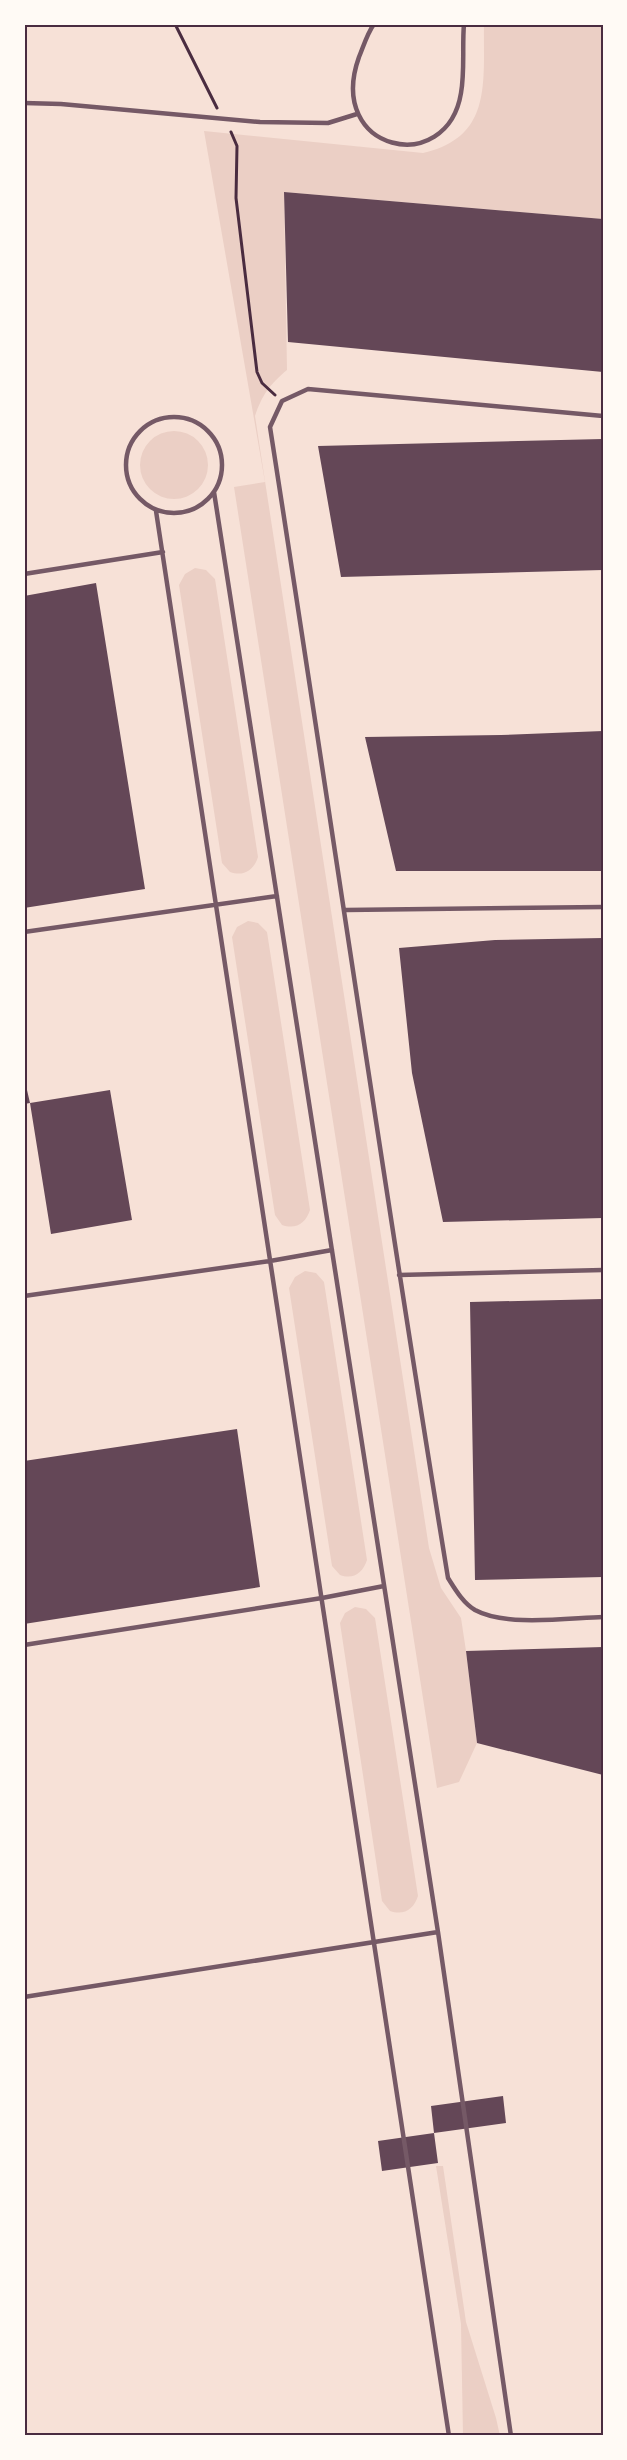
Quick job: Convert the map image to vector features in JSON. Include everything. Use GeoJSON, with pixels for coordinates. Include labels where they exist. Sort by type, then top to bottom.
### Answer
{"type":"FeatureCollection","features":[{"type":"Feature","properties":{"kind":"lane"},"geometry":{"type":"LineString","coordinates":[[374,24],[368,32],[355,68],[352,96],[357,114],[368,129],[390,144],[415,145],[443,131],[461,94],[464,24]]}},
{"type":"Feature","properties":{"kind":"lane"},"geometry":{"type":"LineString","coordinates":[[24,104],[61,104],[260,122],[328,123],[357,114]]}},
{"type":"Feature","properties":{"kind":"lane"},"geometry":{"type":"LineString","coordinates":[[603,416],[308,389],[282,401],[270,427],[346,910],[399,1275],[448,1578],[459,1595],[474,1609],[495,1616],[520,1619],[603,1617]]}},
{"type":"Feature","properties":{"kind":"lane"},"geometry":{"type":"LineString","coordinates":[[171,416],[186,418],[200,424],[212,434],[223,463],[221,478],[214,492],[203,504],[189,511],[173,514],[156,511],[142,503],[131,490],[126,474],[125,458],[131,441],[141,429],[155,420],[171,416]]}},
{"type":"Feature","properties":{"kind":"lane"},"geometry":{"type":"LineString","coordinates":[[214,492],[438,1932],[511,2436]]}},
{"type":"Feature","properties":{"kind":"lane"},"geometry":{"type":"LineString","coordinates":[[156,511],[449,2436]]}},
{"type":"Feature","properties":{"kind":"lane"},"geometry":{"type":"LineString","coordinates":[[24,574],[163,552]]}},
{"type":"Feature","properties":{"kind":"lane"},"geometry":{"type":"LineString","coordinates":[[24,933],[277,896]]}},
{"type":"Feature","properties":{"kind":"lane"},"geometry":{"type":"LineString","coordinates":[[346,910],[603,907]]}},
{"type":"Feature","properties":{"kind":"lane"},"geometry":{"type":"LineString","coordinates":[[24,1296],[332,1250]]}},
{"type":"Feature","properties":{"kind":"lane"},"geometry":{"type":"LineString","coordinates":[[399,1275],[603,1270]]}},
{"type":"Feature","properties":{"kind":"lane"},"geometry":{"type":"LineString","coordinates":[[24,1645],[322,1598],[384,1586]]}},
{"type":"Feature","properties":{"kind":"lane"},"geometry":{"type":"LineString","coordinates":[[24,1997],[438,1932]]}},
{"type":"Feature","properties":{"kind":"path"},"geometry":{"type":"LineString","coordinates":[[175,24],[222,118],[232,132],[237,146],[236,198],[257,372],[262,383],[282,401]]}},
{"type":"Feature","properties":{"kind":"shaded area"},"geometry":{"type":"Polygon","coordinates":[[[484,24],[603,24],[603,219],[284,192],[287,370],[267,390],[255,416],[429,1548],[441,1588],[461,1618],[466,1651],[477,1743],[459,1782],[437,1788],[234,487],[265,482],[204,131],[423,153],[446,145],[462,134],[473,120],[479,104],[483,86],[484,24]]]}},
{"type":"Feature","properties":{"kind":"shaded area"},"geometry":{"type":"Polygon","coordinates":[[[174,431],[187,434],[198,441],[205,452],[208,465],[205,478],[198,489],[187,496],[174,499],[161,496],[150,489],[143,478],[140,465],[143,452],[150,441],[161,434],[174,431]]]}},
{"type":"Feature","properties":{"kind":"shaded area"},"geometry":{"type":"Polygon","coordinates":[[[195,568],[206,570],[215,579],[258,857],[251,869],[240,874],[230,872],[222,863],[179,585],[185,574],[195,568]]]}},
{"type":"Feature","properties":{"kind":"shaded area"},"geometry":{"type":"Polygon","coordinates":[[[248,921],[258,923],[267,932],[310,1210],[303,1222],[292,1227],[282,1225],[275,1215],[232,937],[237,927],[248,921]]]}},
{"type":"Feature","properties":{"kind":"shaded area"},"geometry":{"type":"Polygon","coordinates":[[[305,1271],[316,1273],[324,1282],[367,1560],[360,1572],[349,1577],[340,1575],[332,1566],[289,1288],[295,1277],[305,1271]]]}},
{"type":"Feature","properties":{"kind":"shaded area"},"geometry":{"type":"Polygon","coordinates":[[[355,1607],[366,1609],[375,1618],[418,1896],[411,1908],[400,1913],[390,1911],[382,1901],[340,1623],[345,1613],[355,1607]]]}},
{"type":"Feature","properties":{"kind":"shaded area"},"geometry":{"type":"Polygon","coordinates":[[[436,2166],[443,2166],[466,2322],[500,2436],[463,2436],[461,2324],[436,2166]]]}},
{"type":"Feature","properties":{"kind":"building"},"geometry":{"type":"Polygon","coordinates":[[[284,192],[603,219],[603,372],[288,342],[284,192]]]}},
{"type":"Feature","properties":{"kind":"building"},"geometry":{"type":"Polygon","coordinates":[[[603,439],[603,570],[341,577],[318,446],[603,439]]]}},
{"type":"Feature","properties":{"kind":"building"},"geometry":{"type":"Polygon","coordinates":[[[96,583],[145,889],[24,908],[24,596],[96,583]]]}},
{"type":"Feature","properties":{"kind":"building"},"geometry":{"type":"Polygon","coordinates":[[[603,731],[603,871],[396,871],[365,737],[603,731]]]}},
{"type":"Feature","properties":{"kind":"building"},"geometry":{"type":"Polygon","coordinates":[[[603,938],[603,1218],[443,1222],[412,1073],[399,948],[495,940],[603,938]]]}},
{"type":"Feature","properties":{"kind":"building"},"geometry":{"type":"Polygon","coordinates":[[[24,1077],[30,1103],[24,1104],[24,1077]]]}},
{"type":"Feature","properties":{"kind":"building"},"geometry":{"type":"Polygon","coordinates":[[[110,1090],[132,1220],[51,1234],[30,1103],[110,1090]]]}},
{"type":"Feature","properties":{"kind":"building"},"geometry":{"type":"Polygon","coordinates":[[[603,1299],[603,1577],[475,1580],[470,1302],[603,1299]]]}},
{"type":"Feature","properties":{"kind":"building"},"geometry":{"type":"Polygon","coordinates":[[[237,1429],[260,1587],[24,1624],[24,1461],[237,1429]]]}},
{"type":"Feature","properties":{"kind":"building"},"geometry":{"type":"Polygon","coordinates":[[[603,1647],[603,1775],[477,1743],[466,1651],[603,1647]]]}},
{"type":"Feature","properties":{"kind":"building"},"geometry":{"type":"Polygon","coordinates":[[[503,2096],[506,2123],[434,2133],[431,2106],[503,2096]]]}},
{"type":"Feature","properties":{"kind":"building"},"geometry":{"type":"Polygon","coordinates":[[[434,2133],[438,2163],[382,2171],[378,2141],[434,2133]]]}}]}
